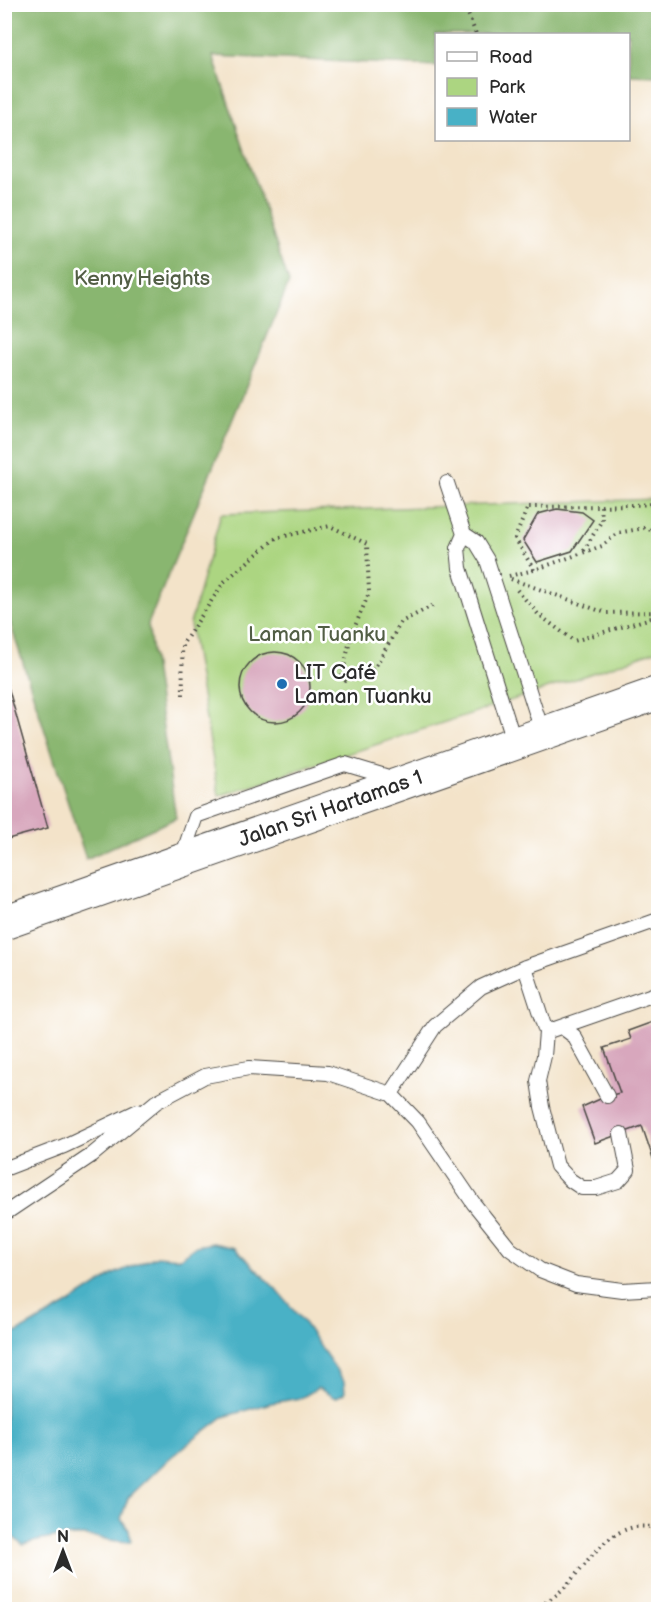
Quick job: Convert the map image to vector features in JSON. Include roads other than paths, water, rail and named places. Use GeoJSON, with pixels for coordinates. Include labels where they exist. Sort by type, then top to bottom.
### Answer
{"type":"FeatureCollection","features":[{"type":"Feature","properties":{"kind":"street","name":"Jalan Sri Hartamas 1"},"geometry":{"type":"LineString","coordinates":[[4,922],[181,862],[658,693]]}},
{"type":"Feature","properties":{"kind":"lane"},"geometry":{"type":"LineString","coordinates":[[447,483],[464,534],[476,542],[487,560],[529,739]]}},
{"type":"Feature","properties":{"kind":"lane"},"geometry":{"type":"LineString","coordinates":[[464,534],[458,548],[460,568],[529,739]]}},
{"type":"Feature","properties":{"kind":"lane"},"geometry":{"type":"LineString","coordinates":[[391,1094],[435,1026],[481,987],[525,966],[658,920]]}},
{"type":"Feature","properties":{"kind":"lane"},"geometry":{"type":"LineString","coordinates":[[525,966],[546,1032],[544,1056],[538,1081],[557,1166],[570,1180],[582,1188],[596,1188],[618,1181],[628,1170],[621,1134]]}},
{"type":"Feature","properties":{"kind":"lane"},"geometry":{"type":"LineString","coordinates":[[546,1032],[658,993]]}},
{"type":"Feature","properties":{"kind":"lane"},"geometry":{"type":"LineString","coordinates":[[562,1027],[574,1036],[607,1096]]}},
{"type":"Feature","properties":{"kind":"lane"},"geometry":{"type":"LineString","coordinates":[[4,1169],[64,1146],[205,1076],[249,1068],[328,1073],[391,1094],[418,1122],[474,1204],[510,1249],[540,1270],[576,1284],[622,1290],[658,1288]]}},
{"type":"Feature","properties":{"kind":"lane"},"geometry":{"type":"LineString","coordinates":[[4,1214],[92,1155],[156,1102]]}},
{"type":"Feature","properties":{"kind":"water"},"geometry":{"type":"Polygon","coordinates":[[[213,1243],[235,1248],[277,1290],[305,1324],[344,1381],[345,1393],[335,1398],[318,1388],[301,1398],[271,1403],[223,1417],[171,1457],[128,1498],[121,1519],[129,1530],[131,1541],[67,1536],[23,1545],[5,1531],[5,1339],[65,1306],[114,1274],[157,1256],[180,1258],[196,1246],[213,1243]]]}},
{"type":"Feature","properties":{"kind":"place","name":"LIT Café Laman Tuanku"},"geometry":{"type":"Point","coordinates":[282,684]}},
{"type":"Feature","properties":{"kind":"park label","name":"Kenny Heights"},"geometry":{"type":"Point","coordinates":[142,278]}},
{"type":"Feature","properties":{"kind":"park label","name":"Laman Tuanku"},"geometry":{"type":"Point","coordinates":[317,634]}}]}
